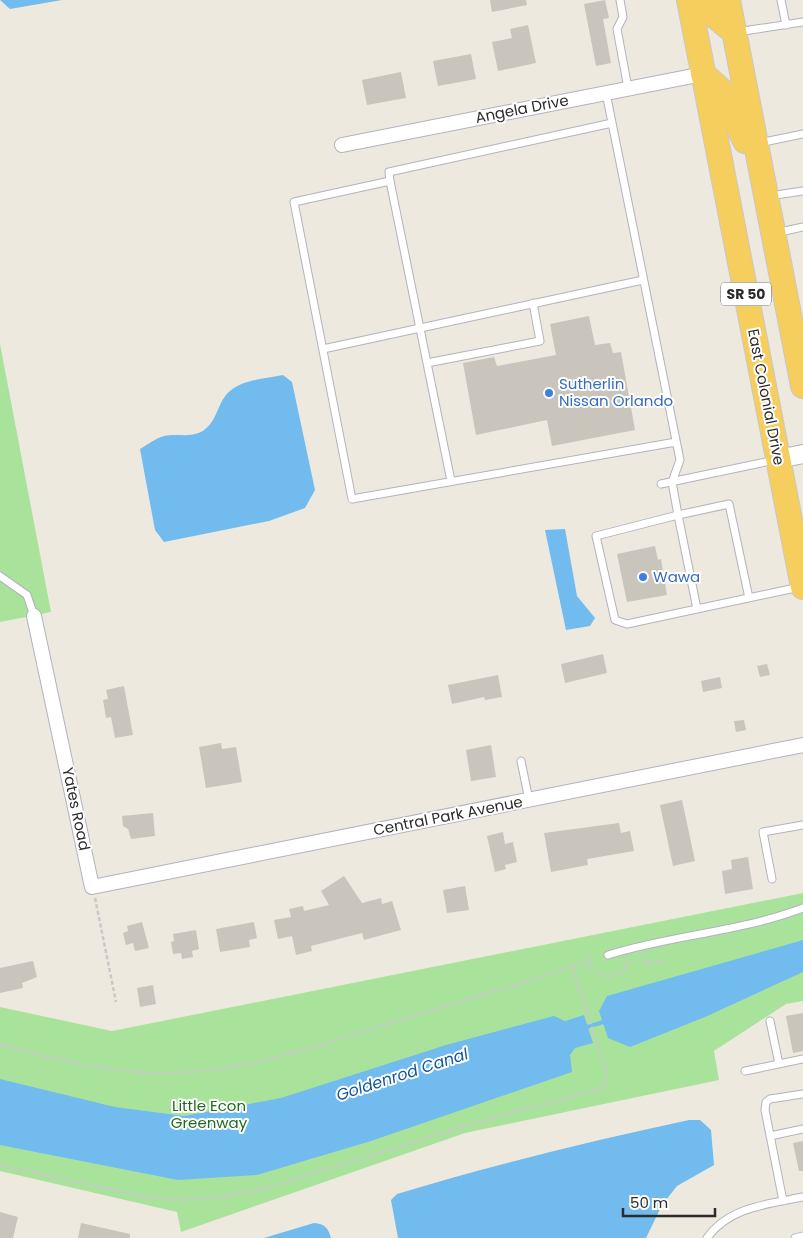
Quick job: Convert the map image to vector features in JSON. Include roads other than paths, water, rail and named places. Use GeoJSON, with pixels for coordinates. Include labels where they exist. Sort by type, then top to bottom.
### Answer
{"type":"FeatureCollection","features":[{"type":"Feature","properties":{"kind":"highway","name":"East Colonial Drive"},"geometry":{"type":"LineString","coordinates":[[689,0],[803,587]]}},
{"type":"Feature","properties":{"kind":"highway"},"geometry":{"type":"LineString","coordinates":[[706,0],[716,17],[734,32]]}},
{"type":"Feature","properties":{"kind":"highway","name":"SR 50"},"geometry":{"type":"LineString","coordinates":[[728,0],[766,196],[798,334],[803,386]]}},
{"type":"Feature","properties":{"kind":"highway"},"geometry":{"type":"LineString","coordinates":[[703,74],[722,91],[730,105],[766,196]]}},
{"type":"Feature","properties":{"kind":"street","name":"Angela Drive"},"geometry":{"type":"LineString","coordinates":[[342,145],[703,74]]}},
{"type":"Feature","properties":{"kind":"street"},"geometry":{"type":"LineString","coordinates":[[778,459],[803,454]]}},
{"type":"Feature","properties":{"kind":"street","name":"Yates Road"},"geometry":{"type":"LineString","coordinates":[[34,616],[92,887]]}},
{"type":"Feature","properties":{"kind":"street","name":"Central Park Avenue"},"geometry":{"type":"LineString","coordinates":[[92,887],[803,745]]}},
{"type":"Feature","properties":{"kind":"lane"},"geometry":{"type":"LineString","coordinates":[[620,0],[623,17],[617,29],[628,88]]}},
{"type":"Feature","properties":{"kind":"lane"},"geometry":{"type":"LineString","coordinates":[[781,0],[786,25]]}},
{"type":"Feature","properties":{"kind":"lane"},"geometry":{"type":"LineString","coordinates":[[734,32],[803,22]]}},
{"type":"Feature","properties":{"kind":"lane"},"geometry":{"type":"LineString","coordinates":[[606,93],[680,460],[672,482],[697,609]]}},
{"type":"Feature","properties":{"kind":"lane"},"geometry":{"type":"LineString","coordinates":[[451,482],[389,172],[612,123]]}},
{"type":"Feature","properties":{"kind":"lane"},"geometry":{"type":"LineString","coordinates":[[756,144],[803,134]]}},
{"type":"Feature","properties":{"kind":"lane"},"geometry":{"type":"LineString","coordinates":[[390,181],[294,202],[352,499],[676,442]]}},
{"type":"Feature","properties":{"kind":"lane"},"geometry":{"type":"LineString","coordinates":[[766,196],[803,191]]}},
{"type":"Feature","properties":{"kind":"lane"},"geometry":{"type":"LineString","coordinates":[[774,234],[803,227]]}},
{"type":"Feature","properties":{"kind":"lane"},"geometry":{"type":"LineString","coordinates":[[323,349],[644,280]]}},
{"type":"Feature","properties":{"kind":"lane"},"geometry":{"type":"LineString","coordinates":[[427,363],[540,341],[533,303]]}},
{"type":"Feature","properties":{"kind":"lane"},"geometry":{"type":"LineString","coordinates":[[662,484],[778,459]]}},
{"type":"Feature","properties":{"kind":"lane"},"geometry":{"type":"LineString","coordinates":[[749,598],[729,504],[596,536],[615,620],[627,624],[803,587]]}},
{"type":"Feature","properties":{"kind":"lane"},"geometry":{"type":"LineString","coordinates":[[0,576],[27,596],[34,616]]}},
{"type":"Feature","properties":{"kind":"lane"},"geometry":{"type":"LineString","coordinates":[[522,761],[529,800]]}},
{"type":"Feature","properties":{"kind":"lane"},"geometry":{"type":"LineString","coordinates":[[772,878],[763,832],[803,825]]}},
{"type":"Feature","properties":{"kind":"lane"},"geometry":{"type":"LineString","coordinates":[[608,955],[634,947],[762,920],[803,908]]}},
{"type":"Feature","properties":{"kind":"lane"},"geometry":{"type":"LineString","coordinates":[[770,1021],[779,1064]]}},
{"type":"Feature","properties":{"kind":"lane"},"geometry":{"type":"LineString","coordinates":[[745,1071],[803,1059]]}},
{"type":"Feature","properties":{"kind":"lane"},"geometry":{"type":"LineString","coordinates":[[783,1201],[765,1110],[766,1102],[770,1099],[803,1094]]}},
{"type":"Feature","properties":{"kind":"lane"},"geometry":{"type":"LineString","coordinates":[[770,1136],[803,1129]]}},
{"type":"Feature","properties":{"kind":"lane"},"geometry":{"type":"LineString","coordinates":[[707,1238],[712,1230],[730,1216],[755,1207],[803,1198]]}},
{"type":"Feature","properties":{"kind":"lane"},"geometry":{"type":"LineString","coordinates":[[795,1238],[803,1236]]}},
{"type":"Feature","properties":{"kind":"water"},"geometry":{"type":"Polygon","coordinates":[[[0,0],[62,0],[10,9],[0,0]]]}},
{"type":"Feature","properties":{"kind":"water"},"geometry":{"type":"Polygon","coordinates":[[[283,375],[292,382],[315,490],[305,508],[269,521],[164,542],[155,530],[140,449],[164,436],[192,435],[201,432],[213,420],[223,399],[231,390],[253,380],[283,375]]]}},
{"type":"Feature","properties":{"kind":"water"},"geometry":{"type":"Polygon","coordinates":[[[565,529],[577,596],[595,618],[590,626],[566,630],[545,530],[565,529]]]}},
{"type":"Feature","properties":{"kind":"water"},"geometry":{"type":"Polygon","coordinates":[[[803,940],[803,972],[705,1017],[630,1047],[608,1038],[599,1011],[607,996],[803,940]]]}},
{"type":"Feature","properties":{"kind":"water"},"geometry":{"type":"Polygon","coordinates":[[[584,1015],[593,1043],[575,1048],[570,1055],[572,1072],[371,1141],[257,1175],[178,1180],[0,1145],[0,1079],[115,1107],[184,1116],[281,1098],[446,1045],[554,1016],[565,1021],[584,1015]]]}},
{"type":"Feature","properties":{"kind":"water"},"geometry":{"type":"Polygon","coordinates":[[[689,1120],[700,1120],[711,1130],[714,1165],[677,1186],[662,1205],[646,1238],[398,1238],[391,1200],[397,1194],[542,1154],[689,1120]]]}},
{"type":"Feature","properties":{"kind":"water"},"geometry":{"type":"Polygon","coordinates":[[[314,1223],[326,1227],[331,1238],[264,1238],[314,1223]]]}},
{"type":"Feature","properties":{"kind":"waterway","name":"Goldenrod Canal"},"geometry":{"type":"LineString","coordinates":[[584,1028],[606,1021]]}},
{"type":"Feature","properties":{"kind":"place","name":"Sutherlin Nissan Orlando"},"geometry":{"type":"Point","coordinates":[549,393]}},
{"type":"Feature","properties":{"kind":"place","name":"Wawa"},"geometry":{"type":"Point","coordinates":[643,577]}},
{"type":"Feature","properties":{"kind":"park label","name":"Little Econ Greenway"},"geometry":{"type":"Point","coordinates":[209,1114]}}]}
